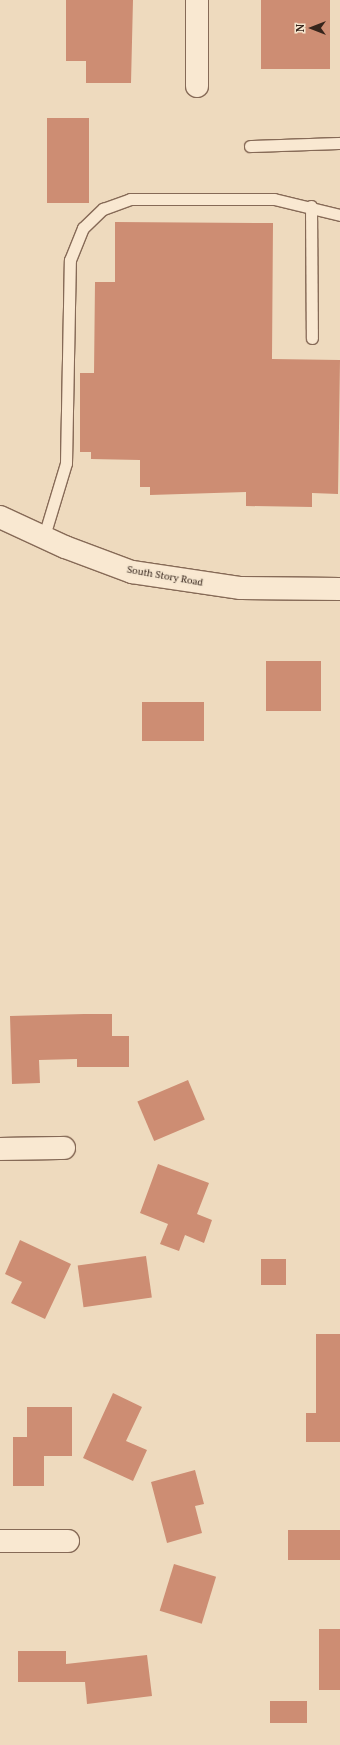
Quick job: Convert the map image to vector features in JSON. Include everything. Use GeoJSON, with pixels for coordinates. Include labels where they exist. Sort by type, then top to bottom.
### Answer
{"type":"FeatureCollection","features":[{"type":"Feature","properties":{"kind":"main road"},"geometry":{"type":"LineString","coordinates":[[196,0],[197,86]]}},
{"type":"Feature","properties":{"kind":"main road","name":"South Story Road"},"geometry":{"type":"LineString","coordinates":[[0,517],[132,572],[241,588],[340,589]]}},
{"type":"Feature","properties":{"kind":"main road"},"geometry":{"type":"LineString","coordinates":[[0,1149],[64,1148]]}},
{"type":"Feature","properties":{"kind":"main road"},"geometry":{"type":"LineString","coordinates":[[0,1541],[68,1541]]}},
{"type":"Feature","properties":{"kind":"lane"},"geometry":{"type":"LineString","coordinates":[[250,146],[340,143]]}},
{"type":"Feature","properties":{"kind":"lane"},"geometry":{"type":"LineString","coordinates":[[44,536],[66,463],[70,260],[83,228],[103,209],[130,199],[274,199],[311,206],[340,215]]}},
{"type":"Feature","properties":{"kind":"lane"},"geometry":{"type":"LineString","coordinates":[[311,206],[312,338]]}},
{"type":"Feature","properties":{"kind":"building"},"geometry":{"type":"Polygon","coordinates":[[[66,0],[133,0],[131,83],[86,83],[86,61],[66,61],[66,0]]]}},
{"type":"Feature","properties":{"kind":"building"},"geometry":{"type":"Polygon","coordinates":[[[261,0],[330,0],[330,69],[261,69],[261,0]]]}},
{"type":"Feature","properties":{"kind":"building"},"geometry":{"type":"Polygon","coordinates":[[[47,118],[89,118],[89,203],[47,203],[47,118]]]}},
{"type":"Feature","properties":{"kind":"building"},"geometry":{"type":"Polygon","coordinates":[[[115,222],[273,223],[272,359],[340,360],[338,494],[312,493],[312,507],[246,506],[246,492],[150,495],[150,487],[140,487],[140,460],[91,459],[91,452],[80,452],[80,373],[94,373],[95,282],[115,282],[115,222]]]}},
{"type":"Feature","properties":{"kind":"building"},"geometry":{"type":"Polygon","coordinates":[[[266,661],[321,661],[321,711],[266,711],[266,661]]]}},
{"type":"Feature","properties":{"kind":"building"},"geometry":{"type":"Polygon","coordinates":[[[142,702],[204,702],[204,741],[142,741],[142,702]]]}},
{"type":"Feature","properties":{"kind":"building"},"geometry":{"type":"Polygon","coordinates":[[[112,1014],[112,1036],[129,1036],[129,1067],[77,1067],[77,1059],[39,1060],[40,1083],[12,1084],[10,1016],[112,1014]]]}},
{"type":"Feature","properties":{"kind":"building"},"geometry":{"type":"Polygon","coordinates":[[[188,1080],[205,1120],[154,1141],[137,1101],[188,1080]]]}},
{"type":"Feature","properties":{"kind":"building"},"geometry":{"type":"Polygon","coordinates":[[[158,1164],[209,1183],[197,1214],[212,1220],[204,1243],[185,1235],[179,1251],[160,1244],[168,1224],[140,1213],[158,1164]]]}},
{"type":"Feature","properties":{"kind":"building"},"geometry":{"type":"Polygon","coordinates":[[[20,1240],[71,1264],[45,1319],[11,1303],[22,1282],[5,1274],[20,1240]]]}},
{"type":"Feature","properties":{"kind":"building"},"geometry":{"type":"Polygon","coordinates":[[[146,1256],[152,1298],[84,1307],[78,1266],[146,1256]]]}},
{"type":"Feature","properties":{"kind":"building"},"geometry":{"type":"Polygon","coordinates":[[[261,1259],[286,1259],[286,1285],[261,1285],[261,1259]]]}},
{"type":"Feature","properties":{"kind":"building"},"geometry":{"type":"Polygon","coordinates":[[[316,1334],[340,1334],[340,1442],[306,1442],[306,1413],[316,1413],[316,1334]]]}},
{"type":"Feature","properties":{"kind":"building"},"geometry":{"type":"Polygon","coordinates":[[[113,1393],[142,1407],[126,1441],[147,1450],[133,1481],[83,1458],[113,1393]]]}},
{"type":"Feature","properties":{"kind":"building"},"geometry":{"type":"Polygon","coordinates":[[[27,1407],[72,1407],[72,1456],[44,1456],[44,1486],[13,1486],[13,1437],[27,1437],[27,1407]]]}},
{"type":"Feature","properties":{"kind":"building"},"geometry":{"type":"Polygon","coordinates":[[[195,1470],[204,1504],[195,1506],[202,1533],[167,1543],[151,1482],[195,1470]]]}},
{"type":"Feature","properties":{"kind":"building"},"geometry":{"type":"Polygon","coordinates":[[[288,1530],[340,1530],[340,1560],[288,1560],[288,1530]]]}},
{"type":"Feature","properties":{"kind":"building"},"geometry":{"type":"Polygon","coordinates":[[[174,1564],[216,1577],[202,1624],[160,1611],[174,1564]]]}},
{"type":"Feature","properties":{"kind":"building"},"geometry":{"type":"Polygon","coordinates":[[[319,1629],[340,1629],[340,1690],[319,1690],[319,1629]]]}},
{"type":"Feature","properties":{"kind":"building"},"geometry":{"type":"Polygon","coordinates":[[[18,1651],[66,1651],[66,1664],[147,1655],[152,1696],[87,1704],[85,1682],[18,1682],[18,1651]]]}},
{"type":"Feature","properties":{"kind":"building"},"geometry":{"type":"Polygon","coordinates":[[[270,1701],[307,1701],[307,1723],[270,1723],[270,1701]]]}}]}
